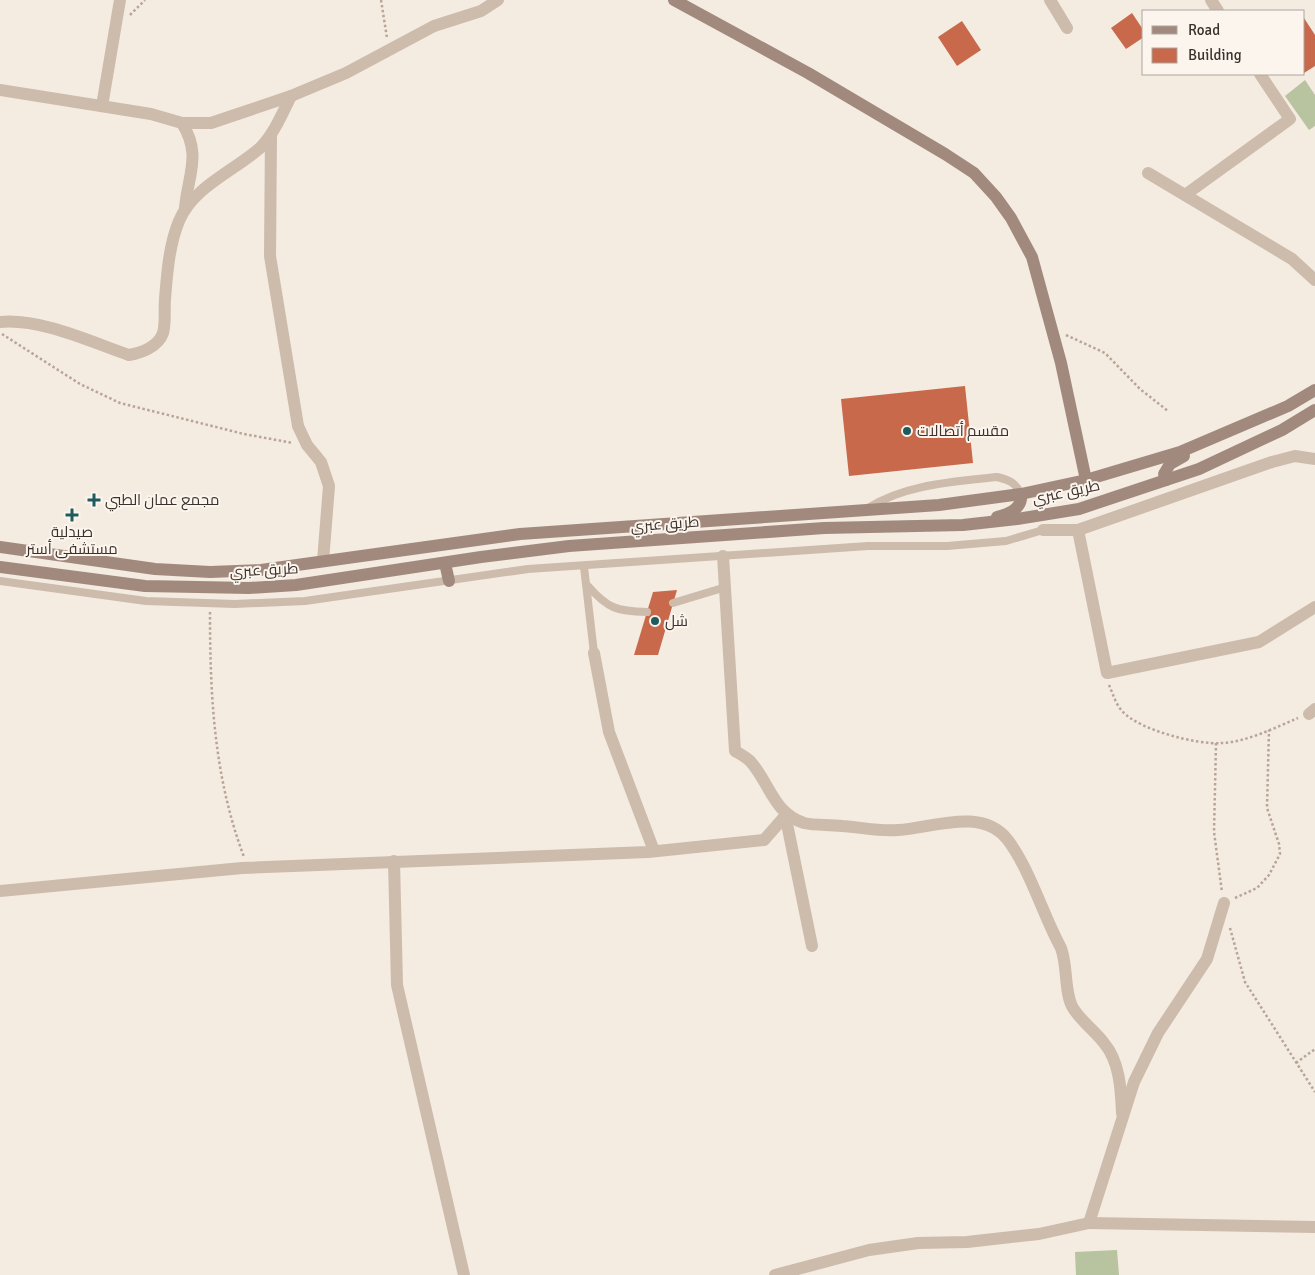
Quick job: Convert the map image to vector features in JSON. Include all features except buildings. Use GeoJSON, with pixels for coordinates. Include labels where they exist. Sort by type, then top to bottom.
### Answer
{"type":"FeatureCollection","features":[{"type":"Feature","properties":{"kind":"main road"},"geometry":{"type":"LineString","coordinates":[[674,0],[808,73],[974,173],[1011,218],[1032,257],[1050,322],[1086,480]]}},
{"type":"Feature","properties":{"kind":"main road","name":"طريق عبري"},"geometry":{"type":"LineString","coordinates":[[0,547],[155,569],[210,572],[261,570],[520,534],[692,520],[864,511],[1020,494],[1086,480],[1180,452],[1288,406],[1315,390]]}},
{"type":"Feature","properties":{"kind":"main road","name":"طريق عبري"},"geometry":{"type":"LineString","coordinates":[[0,566],[145,586],[249,588],[296,585],[569,546],[824,528],[962,525],[1079,509],[1166,480],[1229,456],[1282,430],[1315,410]]}},
{"type":"Feature","properties":{"kind":"main road"},"geometry":{"type":"LineString","coordinates":[[1166,480],[1164,474],[1170,464],[1234,430]]}},
{"type":"Feature","properties":{"kind":"main road"},"geometry":{"type":"LineString","coordinates":[[962,525],[1012,511],[1020,504],[1020,494]]}},
{"type":"Feature","properties":{"kind":"main road"},"geometry":{"type":"LineString","coordinates":[[445,563],[450,582]]}},
{"type":"Feature","properties":{"kind":"street"},"geometry":{"type":"LineString","coordinates":[[102,106],[120,0]]}},
{"type":"Feature","properties":{"kind":"street"},"geometry":{"type":"LineString","coordinates":[[0,90],[151,114],[182,123],[211,123],[291,96],[346,73],[434,26],[481,11],[498,0]]}},
{"type":"Feature","properties":{"kind":"street"},"geometry":{"type":"LineString","coordinates":[[1050,0],[1067,28]]}},
{"type":"Feature","properties":{"kind":"street"},"geometry":{"type":"LineString","coordinates":[[1186,195],[1290,119],[1261,75]]}},
{"type":"Feature","properties":{"kind":"street"},"geometry":{"type":"LineString","coordinates":[[185,208],[213,182],[260,148],[271,136],[291,96]]}},
{"type":"Feature","properties":{"kind":"street"},"geometry":{"type":"LineString","coordinates":[[0,322],[12,320],[37,325],[129,355],[141,353],[150,348],[163,334],[172,245],[178,222],[185,208],[194,157],[191,142],[182,123]]}},
{"type":"Feature","properties":{"kind":"street"},"geometry":{"type":"LineString","coordinates":[[271,136],[270,256],[298,426],[307,445],[322,462],[329,486],[323,562]]}},
{"type":"Feature","properties":{"kind":"street"},"geometry":{"type":"LineString","coordinates":[[1148,173],[1292,259],[1315,280]]}},
{"type":"Feature","properties":{"kind":"street"},"geometry":{"type":"LineString","coordinates":[[1043,530],[1078,530],[1272,462],[1295,456],[1315,459]]}},
{"type":"Feature","properties":{"kind":"street"},"geometry":{"type":"LineString","coordinates":[[1078,530],[1107,674],[1260,642],[1315,608]]}},
{"type":"Feature","properties":{"kind":"street"},"geometry":{"type":"LineString","coordinates":[[723,556],[735,751],[749,760],[760,774],[775,802],[785,814],[803,822],[881,831],[952,822],[978,822],[994,828],[1006,837],[1018,854],[1061,948],[1066,961],[1068,990],[1073,1008],[1106,1044],[1114,1061],[1120,1081],[1122,1113]]}},
{"type":"Feature","properties":{"kind":"street"},"geometry":{"type":"LineString","coordinates":[[594,653],[609,732],[654,851]]}},
{"type":"Feature","properties":{"kind":"street"},"geometry":{"type":"LineString","coordinates":[[0,891],[248,867],[654,851],[764,840],[785,814]]}},
{"type":"Feature","properties":{"kind":"street"},"geometry":{"type":"LineString","coordinates":[[785,814],[812,946]]}},
{"type":"Feature","properties":{"kind":"street"},"geometry":{"type":"LineString","coordinates":[[394,861],[397,985],[464,1275]]}},
{"type":"Feature","properties":{"kind":"street"},"geometry":{"type":"LineString","coordinates":[[1089,1223],[1122,1113],[1134,1082],[1158,1033],[1207,959],[1224,903]]}},
{"type":"Feature","properties":{"kind":"street"},"geometry":{"type":"LineString","coordinates":[[775,1275],[846,1254],[876,1249],[918,1243],[967,1242],[1039,1234],[1089,1223],[1315,1227]]}},
{"type":"Feature","properties":{"kind":"lane"},"geometry":{"type":"LineString","coordinates":[[864,511],[887,496],[914,488],[997,477],[1009,480],[1016,485],[1020,494]]}},
{"type":"Feature","properties":{"kind":"lane"},"geometry":{"type":"LineString","coordinates":[[0,581],[146,602],[235,604],[304,601],[450,582],[528,569],[584,567],[868,546],[957,545],[1006,541],[1043,530]]}},
{"type":"Feature","properties":{"kind":"lane"},"geometry":{"type":"LineString","coordinates":[[584,567],[588,586],[594,653]]}},
{"type":"Feature","properties":{"kind":"lane"},"geometry":{"type":"LineString","coordinates":[[588,586],[608,606],[623,611],[647,612]]}},
{"type":"Feature","properties":{"kind":"lane"},"geometry":{"type":"LineString","coordinates":[[674,603],[726,588]]}},
{"type":"Feature","properties":{"kind":"path"},"geometry":{"type":"LineString","coordinates":[[381,0],[389,51]]}},
{"type":"Feature","properties":{"kind":"path"},"geometry":{"type":"LineString","coordinates":[[1050,322],[1066,334],[1105,353],[1140,389],[1168,410]]}},
{"type":"Feature","properties":{"kind":"path"},"geometry":{"type":"LineString","coordinates":[[0,332],[66,375],[120,403],[244,434],[307,445]]}},
{"type":"Feature","properties":{"kind":"path"},"geometry":{"type":"LineString","coordinates":[[210,603],[212,700],[220,777],[231,821],[248,867]]}},
{"type":"Feature","properties":{"kind":"path"},"geometry":{"type":"LineString","coordinates":[[1107,674],[1114,698],[1121,711],[1130,719],[1170,734],[1216,743],[1236,741],[1312,712]]}},
{"type":"Feature","properties":{"kind":"path"},"geometry":{"type":"LineString","coordinates":[[1224,903],[1256,888],[1269,875],[1280,854],[1279,844],[1267,808],[1269,730]]}},
{"type":"Feature","properties":{"kind":"path"},"geometry":{"type":"LineString","coordinates":[[1216,743],[1214,832],[1224,903],[1246,982],[1315,1092]]}},
{"type":"Feature","properties":{"kind":"path"},"geometry":{"type":"LineString","coordinates":[[1296,1063],[1315,1049]]}},
{"type":"Feature","properties":{"kind":"green space"},"geometry":{"type":"Polygon","coordinates":[[[1305,80],[1315,95],[1315,126],[1309,130],[1285,96],[1305,80]]]}},
{"type":"Feature","properties":{"kind":"green space"},"geometry":{"type":"Polygon","coordinates":[[[1117,1250],[1119,1275],[1076,1275],[1075,1252],[1117,1250]]]}},
{"type":"Feature","properties":{"kind":"place","name":"مقسم أتصالات"},"geometry":{"type":"Point","coordinates":[907,431]}},
{"type":"Feature","properties":{"kind":"place","name":"مجمع عمان الطبي"},"geometry":{"type":"Point","coordinates":[94,500]}},
{"type":"Feature","properties":{"kind":"place","name":"صيدلية مستشفى أستر"},"geometry":{"type":"Point","coordinates":[72,515]}},
{"type":"Feature","properties":{"kind":"place","name":"شل"},"geometry":{"type":"Point","coordinates":[655,621]}}]}
